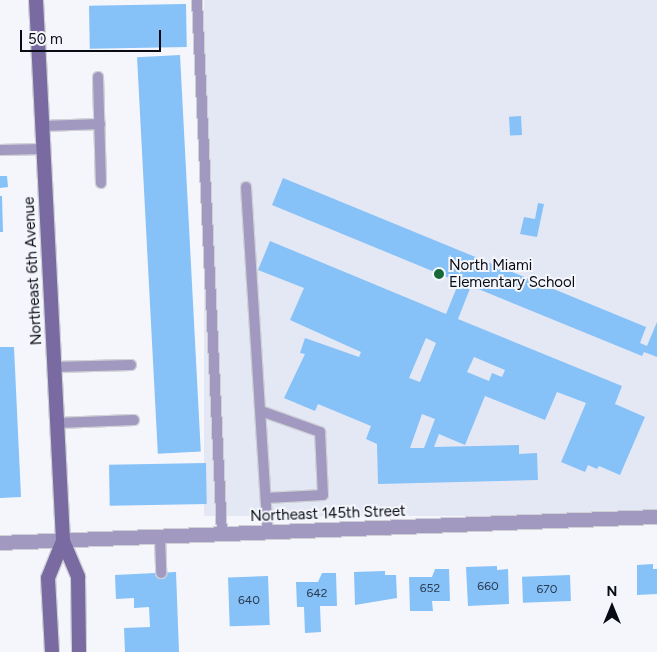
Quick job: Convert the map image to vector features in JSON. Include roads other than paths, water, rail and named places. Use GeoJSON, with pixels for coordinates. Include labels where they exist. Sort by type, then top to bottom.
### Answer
{"type":"FeatureCollection","features":[{"type":"Feature","properties":{"kind":"main road","name":"Northeast 6th Avenue"},"geometry":{"type":"LineString","coordinates":[[36,0],[63,541],[78,576],[79,652]]}},
{"type":"Feature","properties":{"kind":"main road","name":"Northeast 6th Avenue"},"geometry":{"type":"LineString","coordinates":[[52,652],[48,578],[63,541]]}},
{"type":"Feature","properties":{"kind":"street","name":"Northeast 145th Street"},"geometry":{"type":"LineString","coordinates":[[0,543],[657,517]]}},
{"type":"Feature","properties":{"kind":"lane"},"geometry":{"type":"LineString","coordinates":[[197,0],[222,534]]}},
{"type":"Feature","properties":{"kind":"lane"},"geometry":{"type":"LineString","coordinates":[[98,77],[101,183]]}},
{"type":"Feature","properties":{"kind":"lane"},"geometry":{"type":"LineString","coordinates":[[42,126],[100,124]]}},
{"type":"Feature","properties":{"kind":"lane"},"geometry":{"type":"LineString","coordinates":[[0,150],[43,149]]}},
{"type":"Feature","properties":{"kind":"lane"},"geometry":{"type":"LineString","coordinates":[[246,186],[268,532]]}},
{"type":"Feature","properties":{"kind":"lane"},"geometry":{"type":"LineString","coordinates":[[54,368],[131,365]]}},
{"type":"Feature","properties":{"kind":"lane"},"geometry":{"type":"LineString","coordinates":[[261,410],[320,432],[323,495],[266,498]]}},
{"type":"Feature","properties":{"kind":"lane"},"geometry":{"type":"LineString","coordinates":[[57,423],[134,420]]}},
{"type":"Feature","properties":{"kind":"lane"},"geometry":{"type":"LineString","coordinates":[[160,537],[161,573]]}},
{"type":"Feature","properties":{"kind":"place","name":"North Miami Elementary School"},"geometry":{"type":"Point","coordinates":[439,274]}}]}
